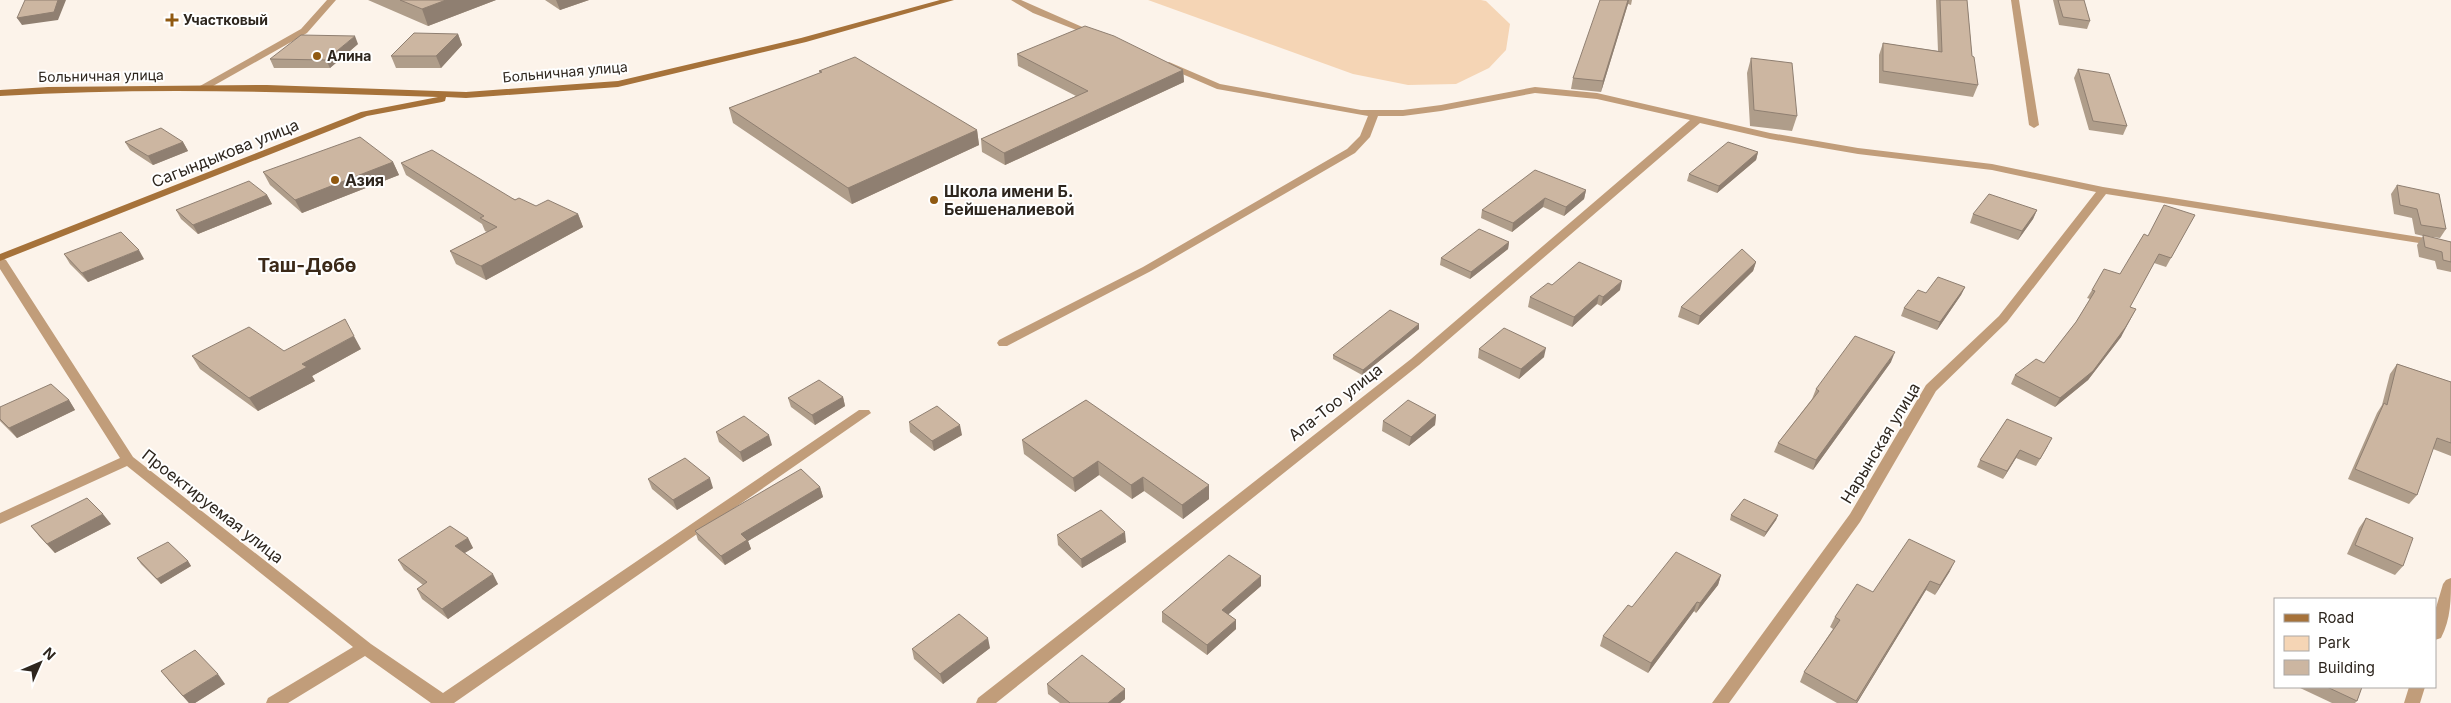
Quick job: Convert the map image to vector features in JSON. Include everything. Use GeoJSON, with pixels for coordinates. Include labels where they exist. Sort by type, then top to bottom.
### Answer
{"type":"FeatureCollection","features":[{"type":"Feature","properties":{"kind":"street","name":"Больничная улица"},"geometry":{"type":"LineString","coordinates":[[203,88],[304,31],[332,0]]}},
{"type":"Feature","properties":{"kind":"street","name":"Больничная улица"},"geometry":{"type":"LineString","coordinates":[[0,93],[48,90],[267,88],[466,95],[618,84],[803,40],[950,0]]}},
{"type":"Feature","properties":{"kind":"street"},"geometry":{"type":"LineString","coordinates":[[1015,0],[1075,28],[1103,37]]}},
{"type":"Feature","properties":{"kind":"street"},"geometry":{"type":"LineString","coordinates":[[2015,0],[2034,125]]}},
{"type":"Feature","properties":{"kind":"street"},"geometry":{"type":"LineString","coordinates":[[1158,60],[1217,86],[1361,113],[1441,108],[1535,90],[1597,96],[1780,137],[1858,151],[1992,167],[2103,190],[2451,245]]}},
{"type":"Feature","properties":{"kind":"street","name":"Сагындыкова улица"},"geometry":{"type":"LineString","coordinates":[[0,258],[364,114],[466,95]]}},
{"type":"Feature","properties":{"kind":"street"},"geometry":{"type":"LineString","coordinates":[[1003,343],[1148,269],[1350,151],[1365,136],[1374,113]]}},
{"type":"Feature","properties":{"kind":"street","name":"Ала-Тоо улица"},"geometry":{"type":"LineString","coordinates":[[984,703],[1415,362],[1699,118]]}},
{"type":"Feature","properties":{"kind":"street","name":"Нарынская улица"},"geometry":{"type":"LineString","coordinates":[[1720,703],[1855,518],[1931,388],[2004,319],[2103,190]]}},
{"type":"Feature","properties":{"kind":"street","name":"Проектируемая улица"},"geometry":{"type":"LineString","coordinates":[[0,258],[128,460],[364,648],[443,702]]}},
{"type":"Feature","properties":{"kind":"street"},"geometry":{"type":"LineString","coordinates":[[443,702],[864,413]]}},
{"type":"Feature","properties":{"kind":"street"},"geometry":{"type":"LineString","coordinates":[[0,518],[128,460]]}},
{"type":"Feature","properties":{"kind":"street"},"geometry":{"type":"LineString","coordinates":[[2436,631],[2451,584]]}},
{"type":"Feature","properties":{"kind":"street"},"geometry":{"type":"LineString","coordinates":[[274,703],[364,648]]}},
{"type":"Feature","properties":{"kind":"street"},"geometry":{"type":"LineString","coordinates":[[2412,703],[2417,688]]}},
{"type":"Feature","properties":{"kind":"green space"},"geometry":{"type":"Polygon","coordinates":[[[1148,0],[1481,0],[1486,1],[1510,24],[1506,50],[1489,68],[1456,84],[1408,85],[1353,74],[1148,0]]]}},
{"type":"Feature","properties":{"kind":"building"},"geometry":{"type":"Polygon","coordinates":[[[25,0],[58,0],[54,12],[17,18],[25,0]]]}},
{"type":"Feature","properties":{"kind":"building"},"geometry":{"type":"Polygon","coordinates":[[[400,0],[446,0],[422,9],[400,0]]]}},
{"type":"Feature","properties":{"kind":"building"},"geometry":{"type":"Polygon","coordinates":[[[1600,0],[1628,0],[1603,81],[1573,78],[1600,0]]]}},
{"type":"Feature","properties":{"kind":"building"},"geometry":{"type":"Polygon","coordinates":[[[1940,0],[1967,0],[1972,56],[1974,57],[1978,85],[1883,71],[1883,43],[1942,52],[1940,0]]]}},
{"type":"Feature","properties":{"kind":"building"},"geometry":{"type":"Polygon","coordinates":[[[2058,0],[2084,0],[2090,21],[2063,17],[2058,0]]]}},
{"type":"Feature","properties":{"kind":"building"},"geometry":{"type":"Polygon","coordinates":[[[1085,26],[1114,36],[1183,70],[1004,153],[981,139],[1088,91],[1017,54],[1085,26]]]}},
{"type":"Feature","properties":{"kind":"building"},"geometry":{"type":"Polygon","coordinates":[[[414,33],[458,34],[436,56],[391,56],[414,33]]]}},
{"type":"Feature","properties":{"kind":"building"},"geometry":{"type":"Polygon","coordinates":[[[301,35],[355,36],[326,60],[270,59],[301,35]]]}},
{"type":"Feature","properties":{"kind":"building"},"geometry":{"type":"Polygon","coordinates":[[[855,57],[977,130],[848,188],[729,108],[822,72],[819,71],[855,57]]]}},
{"type":"Feature","properties":{"kind":"building"},"geometry":{"type":"Polygon","coordinates":[[[1751,58],[1792,63],[1797,116],[1754,110],[1751,58]]]}},
{"type":"Feature","properties":{"kind":"building"},"geometry":{"type":"Polygon","coordinates":[[[2078,69],[2109,74],[2127,126],[2093,121],[2078,69]]]}},
{"type":"Feature","properties":{"kind":"building"},"geometry":{"type":"Polygon","coordinates":[[[161,128],[183,142],[148,156],[125,142],[161,128]]]}},
{"type":"Feature","properties":{"kind":"building"},"geometry":{"type":"Polygon","coordinates":[[[360,137],[393,162],[295,200],[263,172],[360,137]]]}},
{"type":"Feature","properties":{"kind":"building"},"geometry":{"type":"Polygon","coordinates":[[[1728,142],[1758,152],[1719,186],[1689,174],[1728,142]]]}},
{"type":"Feature","properties":{"kind":"building"},"geometry":{"type":"Polygon","coordinates":[[[432,150],[515,200],[519,198],[536,206],[548,200],[578,214],[481,266],[450,251],[497,227],[480,218],[484,216],[401,163],[432,150]]]}},
{"type":"Feature","properties":{"kind":"building"},"geometry":{"type":"Polygon","coordinates":[[[1535,170],[1586,190],[1566,207],[1545,198],[1513,223],[1482,210],[1535,170]]]}},
{"type":"Feature","properties":{"kind":"building"},"geometry":{"type":"Polygon","coordinates":[[[249,181],[267,195],[193,225],[176,210],[249,181]]]}},
{"type":"Feature","properties":{"kind":"building"},"geometry":{"type":"Polygon","coordinates":[[[2397,185],[2439,194],[2446,229],[2421,225],[2417,209],[2400,205],[2397,185]]]}},
{"type":"Feature","properties":{"kind":"building"},"geometry":{"type":"Polygon","coordinates":[[[1989,194],[2037,210],[2022,231],[1973,214],[1989,194]]]}},
{"type":"Feature","properties":{"kind":"building"},"geometry":{"type":"Polygon","coordinates":[[[2164,205],[2195,215],[2171,258],[2159,254],[2130,307],[2136,309],[2125,328],[2093,371],[2060,398],[2015,375],[2036,359],[2044,363],[2076,322],[2095,291],[2092,290],[2104,269],[2120,274],[2144,234],[2148,236],[2164,205]]]}},
{"type":"Feature","properties":{"kind":"building"},"geometry":{"type":"Polygon","coordinates":[[[1479,229],[1509,242],[1471,272],[1441,258],[1479,229]]]}},
{"type":"Feature","properties":{"kind":"building"},"geometry":{"type":"Polygon","coordinates":[[[121,232],[139,250],[82,273],[64,254],[121,232]]]}},
{"type":"Feature","properties":{"kind":"building"},"geometry":{"type":"Polygon","coordinates":[[[2423,235],[2451,242],[2451,262],[2443,260],[2442,252],[2425,247],[2423,235]]]}},
{"type":"Feature","properties":{"kind":"building"},"geometry":{"type":"Polygon","coordinates":[[[1742,249],[1756,262],[1700,316],[1681,307],[1742,249]]]}},
{"type":"Feature","properties":{"kind":"building"},"geometry":{"type":"Polygon","coordinates":[[[1579,262],[1622,281],[1603,297],[1599,295],[1574,317],[1530,297],[1548,283],[1552,285],[1579,262]]]}},
{"type":"Feature","properties":{"kind":"building"},"geometry":{"type":"Polygon","coordinates":[[[1938,277],[1965,287],[1940,322],[1904,308],[1918,290],[1926,293],[1938,277]]]}},
{"type":"Feature","properties":{"kind":"building"},"geometry":{"type":"Polygon","coordinates":[[[1390,310],[1419,324],[1363,370],[1333,355],[1390,310]]]}},
{"type":"Feature","properties":{"kind":"building"},"geometry":{"type":"Polygon","coordinates":[[[345,319],[354,336],[302,364],[307,367],[249,398],[192,356],[249,327],[284,351],[345,319]]]}},
{"type":"Feature","properties":{"kind":"building"},"geometry":{"type":"Polygon","coordinates":[[[1504,328],[1546,348],[1521,369],[1479,349],[1504,328]]]}},
{"type":"Feature","properties":{"kind":"building"},"geometry":{"type":"Polygon","coordinates":[[[1855,336],[1895,352],[1816,460],[1778,443],[1819,391],[1816,389],[1855,336]]]}},
{"type":"Feature","properties":{"kind":"building"},"geometry":{"type":"Polygon","coordinates":[[[2397,364],[2451,382],[2451,443],[2437,438],[2417,495],[2355,469],[2384,403],[2387,405],[2397,364]]]}},
{"type":"Feature","properties":{"kind":"building"},"geometry":{"type":"Polygon","coordinates":[[[819,380],[843,397],[812,415],[788,398],[819,380]]]}},
{"type":"Feature","properties":{"kind":"building"},"geometry":{"type":"Polygon","coordinates":[[[51,384],[69,400],[9,428],[0,419],[0,407],[51,384]]]}},
{"type":"Feature","properties":{"kind":"building"},"geometry":{"type":"Polygon","coordinates":[[[1086,400],[1209,485],[1182,505],[1143,477],[1131,485],[1098,461],[1073,478],[1022,440],[1086,400]]]}},
{"type":"Feature","properties":{"kind":"building"},"geometry":{"type":"Polygon","coordinates":[[[1408,400],[1436,415],[1411,437],[1383,421],[1408,400]]]}},
{"type":"Feature","properties":{"kind":"building"},"geometry":{"type":"Polygon","coordinates":[[[937,406],[960,425],[932,441],[909,422],[937,406]]]}},
{"type":"Feature","properties":{"kind":"building"},"geometry":{"type":"Polygon","coordinates":[[[744,416],[769,435],[740,452],[716,432],[744,416]]]}},
{"type":"Feature","properties":{"kind":"building"},"geometry":{"type":"Polygon","coordinates":[[[2007,419],[2052,438],[2040,459],[2020,450],[2007,471],[1980,460],[2007,419]]]}},
{"type":"Feature","properties":{"kind":"building"},"geometry":{"type":"Polygon","coordinates":[[[685,458],[710,478],[673,500],[648,479],[685,458]]]}},
{"type":"Feature","properties":{"kind":"building"},"geometry":{"type":"Polygon","coordinates":[[[801,469],[820,487],[741,534],[747,540],[721,556],[695,531],[801,469]]]}},
{"type":"Feature","properties":{"kind":"building"},"geometry":{"type":"Polygon","coordinates":[[[87,498],[103,514],[47,544],[31,526],[87,498]]]}},
{"type":"Feature","properties":{"kind":"building"},"geometry":{"type":"Polygon","coordinates":[[[1744,499],[1778,515],[1766,532],[1731,515],[1744,499]]]}},
{"type":"Feature","properties":{"kind":"building"},"geometry":{"type":"Polygon","coordinates":[[[1101,510],[1125,532],[1081,559],[1057,535],[1101,510]]]}},
{"type":"Feature","properties":{"kind":"building"},"geometry":{"type":"Polygon","coordinates":[[[2366,518],[2413,538],[2403,566],[2355,545],[2366,518]]]}},
{"type":"Feature","properties":{"kind":"building"},"geometry":{"type":"Polygon","coordinates":[[[450,526],[468,538],[455,546],[493,574],[442,609],[417,589],[427,582],[398,560],[450,526]]]}},
{"type":"Feature","properties":{"kind":"building"},"geometry":{"type":"Polygon","coordinates":[[[1909,539],[1955,561],[1940,585],[1930,581],[1856,701],[1804,672],[1840,620],[1835,617],[1857,584],[1873,592],[1909,539]]]}},
{"type":"Feature","properties":{"kind":"building"},"geometry":{"type":"Polygon","coordinates":[[[168,542],[188,561],[157,579],[137,558],[168,542]]]}},
{"type":"Feature","properties":{"kind":"building"},"geometry":{"type":"Polygon","coordinates":[[[1676,552],[1721,575],[1700,603],[1697,602],[1651,663],[1603,636],[1628,605],[1632,607],[1676,552]]]}},
{"type":"Feature","properties":{"kind":"building"},"geometry":{"type":"Polygon","coordinates":[[[1229,555],[1261,576],[1222,610],[1236,620],[1207,645],[1162,612],[1229,555]]]}},
{"type":"Feature","properties":{"kind":"building"},"geometry":{"type":"Polygon","coordinates":[[[959,614],[988,638],[940,674],[912,649],[959,614]]]}},
{"type":"Feature","properties":{"kind":"building"},"geometry":{"type":"Polygon","coordinates":[[[195,650],[218,674],[183,696],[161,671],[195,650]]]}},
{"type":"Feature","properties":{"kind":"building"},"geometry":{"type":"Polygon","coordinates":[[[1082,655],[1125,689],[1108,703],[1070,703],[1047,684],[1082,655]]]}},
{"type":"Feature","properties":{"kind":"building"},"geometry":{"type":"Polygon","coordinates":[[[2329,688],[2362,688],[2357,701],[2329,688]]]}},
{"type":"Feature","properties":{"kind":"place","name":"Участковый"},"geometry":{"type":"Point","coordinates":[172,20]}},
{"type":"Feature","properties":{"kind":"place","name":"Алина"},"geometry":{"type":"Point","coordinates":[317,56]}},
{"type":"Feature","properties":{"kind":"place","name":"Азия"},"geometry":{"type":"Point","coordinates":[335,180]}},
{"type":"Feature","properties":{"kind":"place","name":"Школа имени Б. Бейшеналиевой"},"geometry":{"type":"Point","coordinates":[934,200]}},
{"type":"Feature","properties":{"kind":"district","name":"Таш-Дөбө"},"geometry":{"type":"Point","coordinates":[307,265]}}]}
